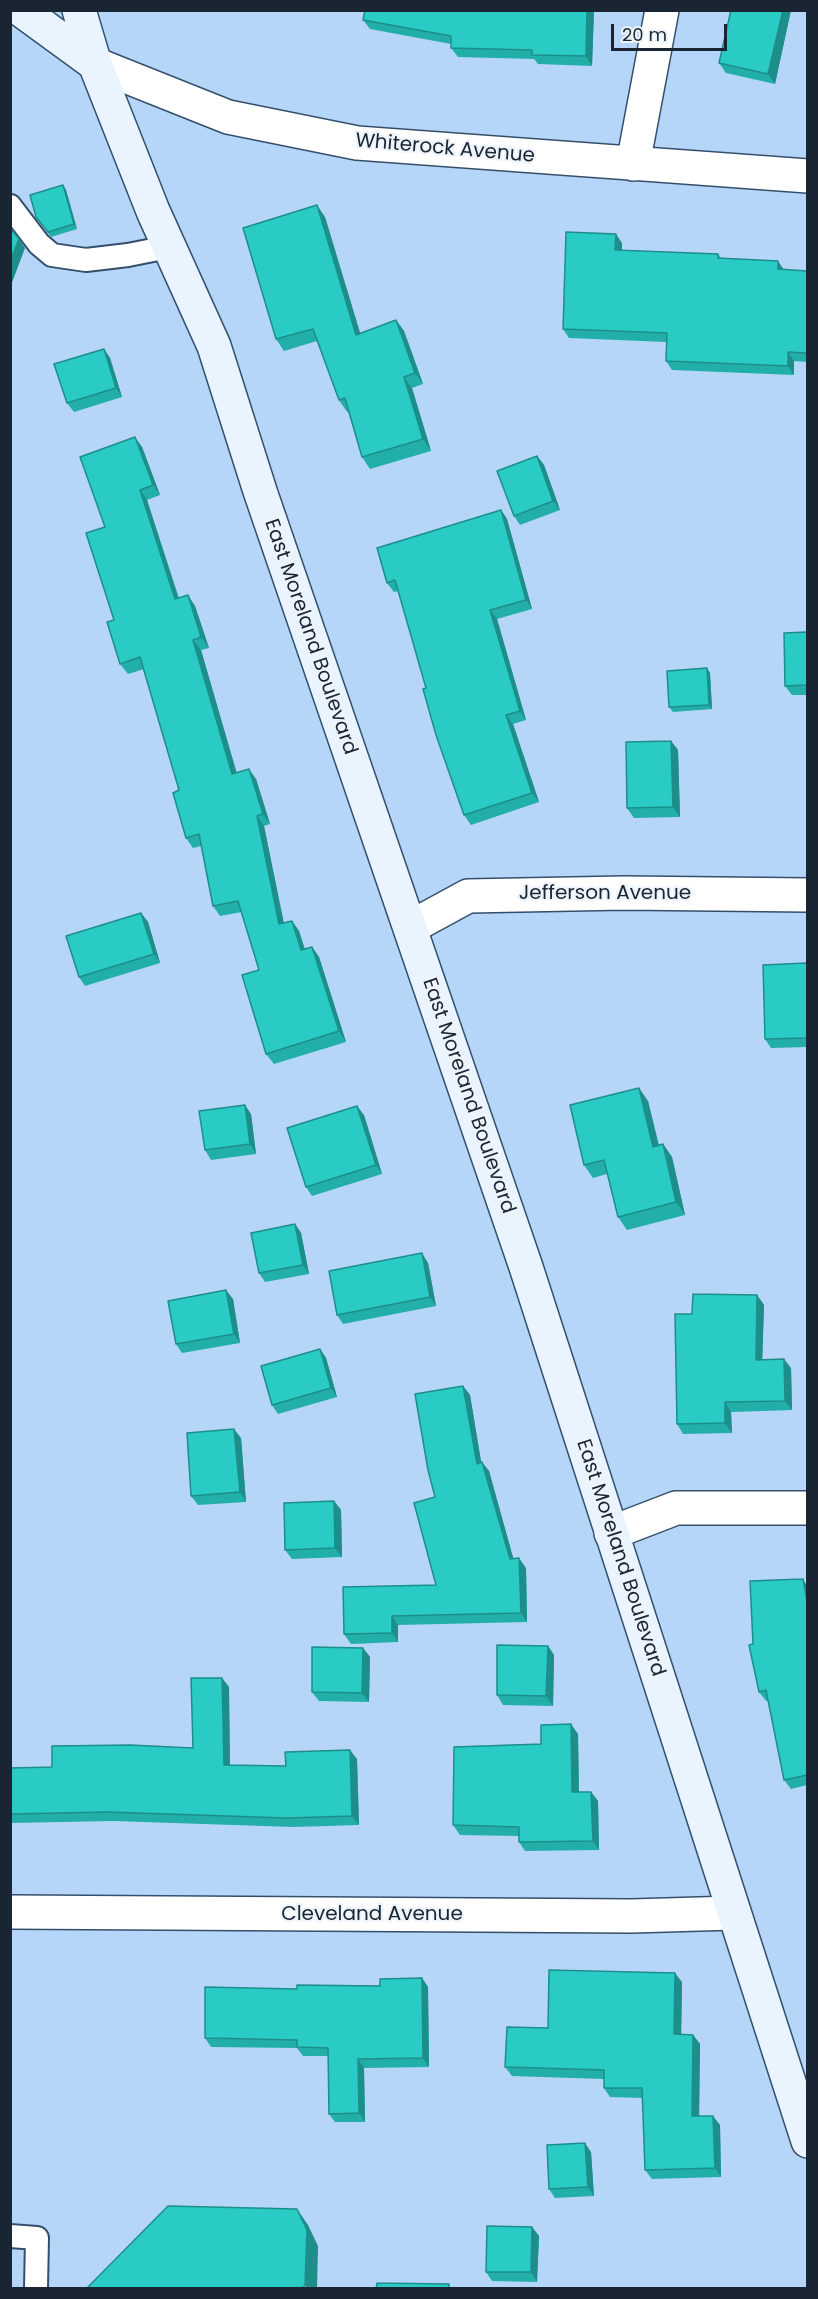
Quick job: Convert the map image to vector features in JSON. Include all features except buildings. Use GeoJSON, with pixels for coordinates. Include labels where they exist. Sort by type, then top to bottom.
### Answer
{"type":"FeatureCollection","features":[{"type":"Feature","properties":{"kind":"main road"},"geometry":{"type":"LineString","coordinates":[[21,10],[95,64]]}},
{"type":"Feature","properties":{"kind":"main road","name":"East Moreland Boulevard"},"geometry":{"type":"LineString","coordinates":[[79,10],[95,64],[168,247],[214,346],[260,491],[526,1267],[807,2141]]}},
{"type":"Feature","properties":{"kind":"main road","name":"East Moreland Boulevard"},"geometry":{"type":"LineString","coordinates":[[95,64],[96,10]]}},
{"type":"Feature","properties":{"kind":"street"},"geometry":{"type":"LineString","coordinates":[[633,164],[662,10]]}},
{"type":"Feature","properties":{"kind":"street","name":"Whiterock Avenue"},"geometry":{"type":"LineString","coordinates":[[95,64],[228,117],[357,143],[807,176]]}},
{"type":"Feature","properties":{"kind":"street","name":"Jefferson Avenue"},"geometry":{"type":"LineString","coordinates":[[411,927],[468,896],[624,893],[807,895]]}},
{"type":"Feature","properties":{"kind":"street"},"geometry":{"type":"LineString","coordinates":[[611,1533],[676,1508],[807,1508]]}},
{"type":"Feature","properties":{"kind":"street","name":"Cleveland Avenue"},"geometry":{"type":"LineString","coordinates":[[10,1912],[631,1916],[734,1913]]}},
{"type":"Feature","properties":{"kind":"lane"},"geometry":{"type":"LineString","coordinates":[[10,206],[39,244],[52,255],[86,260],[168,247]]}},
{"type":"Feature","properties":{"kind":"lane"},"geometry":{"type":"LineString","coordinates":[[10,2236],[37,2238],[36,2289]]}}]}
